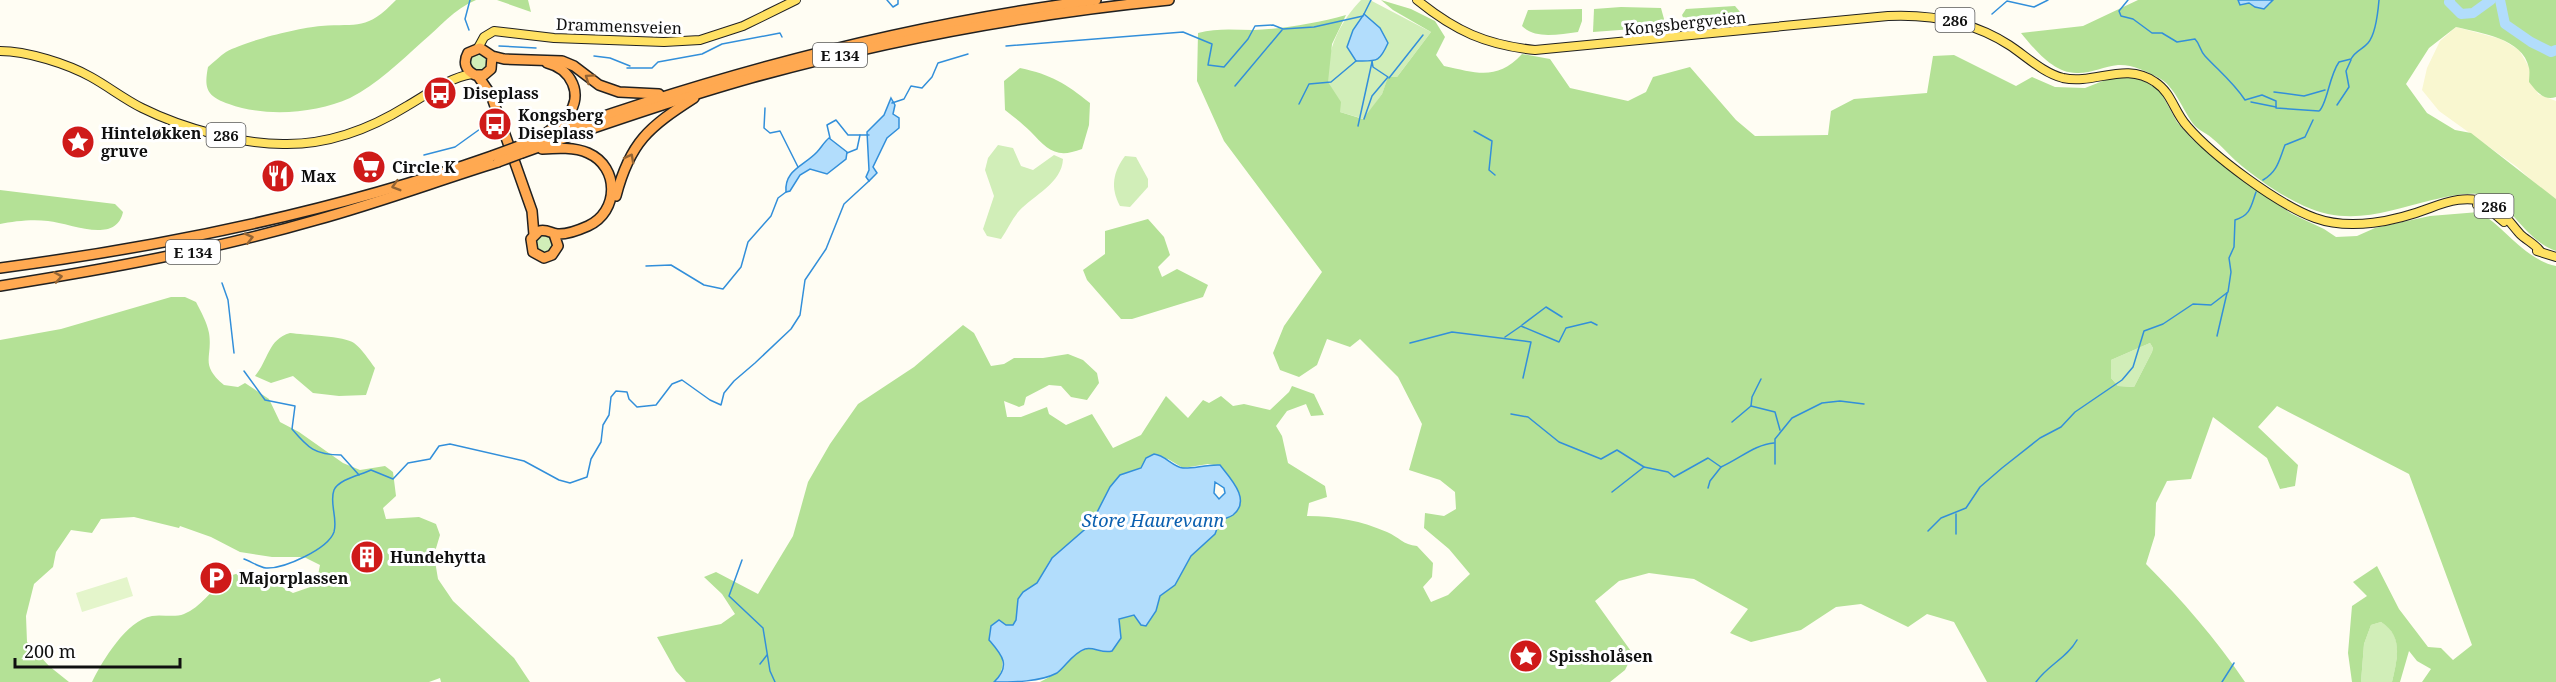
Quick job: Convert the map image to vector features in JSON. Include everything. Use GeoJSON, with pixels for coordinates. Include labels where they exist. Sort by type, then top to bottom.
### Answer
{"type":"FeatureCollection","features":[{"type":"Feature","properties":{"kind":"highway","name":"E 134"},"geometry":{"type":"LineString","coordinates":[[539,139],[669,94],[783,61],[896,34],[1096,0]]}},
{"type":"Feature","properties":{"kind":"highway","name":"E 134"},"geometry":{"type":"LineString","coordinates":[[533,150],[704,92],[797,66],[915,39],[1036,17],[1169,0]]}},
{"type":"Feature","properties":{"kind":"highway","name":"E 134"},"geometry":{"type":"LineString","coordinates":[[485,51],[504,59],[562,61],[614,91],[630,94],[669,94]]}},
{"type":"Feature","properties":{"kind":"highway","name":"E 134"},"geometry":{"type":"LineString","coordinates":[[485,51],[490,70],[491,95],[532,211],[534,235],[531,247],[537,256],[549,257],[569,238],[597,226],[613,205],[625,167],[641,140],[667,115],[704,92]]}},
{"type":"Feature","properties":{"kind":"highway"},"geometry":{"type":"LineString","coordinates":[[465,63],[468,53],[485,51]]}},
{"type":"Feature","properties":{"kind":"highway","name":"E 134"},"geometry":{"type":"LineString","coordinates":[[465,63],[491,95]]}},
{"type":"Feature","properties":{"kind":"highway","name":"E 134"},"geometry":{"type":"LineString","coordinates":[[0,268],[127,249],[234,228],[373,193],[521,150],[564,119],[573,106],[575,89],[568,75],[556,66],[542,63],[509,63],[475,75]]}},
{"type":"Feature","properties":{"kind":"highway","name":"E 134"},"geometry":{"type":"LineString","coordinates":[[521,150],[563,149],[589,153],[604,166],[611,179],[611,198],[600,218],[585,227],[534,235]]}},
{"type":"Feature","properties":{"kind":"highway","name":"E 134"},"geometry":{"type":"LineString","coordinates":[[0,286],[155,260],[228,243],[355,209],[493,159]]}},
{"type":"Feature","properties":{"kind":"highway","name":"E 134"},"geometry":{"type":"LineString","coordinates":[[532,211],[550,232],[558,246]]}},
{"type":"Feature","properties":{"kind":"main road","name":"Drammensveien"},"geometry":{"type":"LineString","coordinates":[[485,51],[490,38],[505,32],[554,38],[683,42],[724,33],[796,0]]}},
{"type":"Feature","properties":{"kind":"main road","name":"Kongsbergveien"},"geometry":{"type":"LineString","coordinates":[[1417,0],[1465,33],[1509,47],[1535,50],[1888,16],[1926,16],[1952,20],[1983,31],[2059,77],[2082,80],[2125,72],[2153,80],[2165,89],[2190,129],[2256,184],[2306,215],[2334,223],[2362,224],[2459,200],[2487,202],[2502,213],[2540,251],[2556,257]]}},
{"type":"Feature","properties":{"kind":"main road","name":"286"},"geometry":{"type":"LineString","coordinates":[[1,50],[59,63],[80,71],[135,104],[170,119],[241,139],[271,144],[310,143],[359,131],[392,115],[450,80],[465,63]]}},
{"type":"Feature","properties":{"kind":"main road","name":"286"},"geometry":{"type":"LineString","coordinates":[[450,80],[475,75]]}},
{"type":"Feature","properties":{"kind":"shaded area"},"geometry":{"type":"Polygon","coordinates":[[[2456,27],[2501,39],[2519,50],[2529,67],[2538,94],[2556,101],[2556,199],[2517,167],[2439,111],[2422,90],[2427,68],[2440,41],[2456,27]]]}},
{"type":"Feature","properties":{"kind":"green space"},"geometry":{"type":"Polygon","coordinates":[[[396,0],[476,0],[454,13],[379,79],[350,98],[336,103],[321,108],[290,112],[258,111],[221,101],[208,90],[206,81],[208,67],[235,48],[258,39],[299,29],[362,24],[377,17],[396,0]]]}},
{"type":"Feature","properties":{"kind":"green space"},"geometry":{"type":"Polygon","coordinates":[[[497,0],[528,0],[531,12],[497,0]]]}},
{"type":"Feature","properties":{"kind":"green space"},"geometry":{"type":"Polygon","coordinates":[[[1361,0],[1370,0],[1431,32],[1397,77],[1388,78],[1382,94],[1364,119],[1340,112],[1328,85],[1329,58],[1336,37],[1361,0]]]}},
{"type":"Feature","properties":{"kind":"green space"},"geometry":{"type":"Polygon","coordinates":[[[1381,0],[1411,9],[1435,21],[1445,37],[1436,55],[1444,66],[1467,71],[1495,72],[1513,63],[1522,54],[1550,59],[1570,88],[1628,101],[1646,92],[1653,77],[1690,67],[1736,120],[1755,136],[1828,135],[1831,111],[1854,99],[1927,93],[1933,56],[1954,55],[2016,86],[2032,77],[2055,87],[2085,88],[2113,77],[2131,77],[2146,82],[2160,91],[2177,122],[2192,139],[2243,181],[2292,214],[2336,237],[2357,236],[2375,228],[2430,216],[2479,212],[2534,257],[2556,266],[2556,682],[2422,682],[2431,669],[2417,661],[2409,651],[2400,682],[2392,682],[2397,657],[2396,641],[2393,634],[2381,622],[2371,625],[2364,644],[2361,682],[2352,682],[2348,653],[2352,606],[2367,596],[2353,582],[2377,566],[2399,609],[2428,647],[2441,648],[2453,660],[2472,645],[2409,474],[2277,406],[2258,427],[2298,465],[2295,486],[2280,489],[2267,458],[2213,417],[2191,479],[2167,481],[2156,503],[2155,535],[2146,564],[2198,620],[2245,682],[1987,682],[1954,622],[1927,614],[1908,627],[1861,604],[1836,607],[1801,630],[1751,642],[1730,633],[1748,609],[1694,579],[1649,573],[1619,581],[1595,601],[1633,654],[1625,670],[1610,682],[1040,682],[1055,674],[1079,652],[1089,648],[1104,652],[1112,651],[1121,638],[1118,628],[1120,618],[1134,615],[1146,626],[1156,611],[1160,596],[1175,585],[1191,556],[1215,534],[1220,521],[1233,515],[1238,509],[1240,496],[1220,466],[1208,464],[1183,468],[1168,459],[1151,456],[1141,468],[1120,475],[1091,524],[1050,560],[1037,583],[1023,592],[1018,599],[1016,620],[1013,625],[1006,625],[999,620],[991,626],[990,638],[1001,652],[1002,660],[1001,672],[994,682],[686,682],[676,671],[657,637],[721,624],[735,614],[722,594],[704,577],[716,572],[758,594],[793,536],[808,482],[830,444],[858,404],[914,367],[963,325],[974,333],[991,366],[1004,364],[1014,358],[1043,358],[1068,354],[1083,360],[1097,373],[1099,383],[1087,400],[1071,397],[1061,386],[1049,385],[1026,397],[1024,405],[1019,407],[1004,401],[1007,417],[1021,417],[1047,407],[1049,414],[1066,425],[1092,414],[1113,448],[1141,435],[1166,396],[1188,418],[1203,400],[1209,403],[1221,396],[1233,406],[1244,404],[1270,410],[1289,392],[1292,386],[1314,394],[1324,415],[1311,416],[1306,404],[1287,411],[1276,426],[1282,436],[1288,463],[1325,486],[1327,497],[1309,503],[1307,516],[1358,522],[1417,546],[1433,563],[1432,577],[1423,587],[1431,602],[1448,595],[1470,574],[1449,549],[1424,528],[1425,513],[1444,516],[1456,509],[1455,492],[1440,480],[1409,470],[1422,424],[1398,377],[1360,339],[1350,347],[1327,339],[1317,365],[1299,377],[1280,370],[1273,353],[1284,326],[1322,272],[1224,141],[1197,81],[1198,33],[1288,27],[1346,15],[1332,44],[1328,82],[1341,102],[1340,112],[1363,119],[1382,94],[1388,77],[1397,77],[1431,32],[1393,10],[1381,0]],[[2150,343],[2111,360],[2111,378],[2118,386],[2134,387],[2153,348],[2150,343]]]}},
{"type":"Feature","properties":{"kind":"green space"},"geometry":{"type":"Polygon","coordinates":[[[2138,0],[2238,0],[2240,5],[2249,3],[2255,7],[2269,5],[2273,0],[2556,0],[2556,97],[2547,98],[2534,89],[2529,82],[2529,70],[2525,58],[2510,43],[2456,27],[2429,48],[2406,84],[2427,113],[2455,130],[2471,133],[2556,199],[2556,251],[2533,237],[2499,203],[2477,194],[2432,200],[2368,215],[2337,215],[2304,206],[2260,180],[2211,137],[2197,128],[2174,92],[2163,81],[2143,70],[2123,65],[2083,73],[2061,70],[2046,60],[2021,33],[2083,26],[2138,0]]]}},
{"type":"Feature","properties":{"kind":"green space"},"geometry":{"type":"Polygon","coordinates":[[[1735,6],[1741,13],[1737,18],[1698,25],[1686,24],[1682,15],[1686,9],[1735,6]]]}},
{"type":"Feature","properties":{"kind":"green space"},"geometry":{"type":"Polygon","coordinates":[[[1661,8],[1664,19],[1660,27],[1593,32],[1594,9],[1661,8]]]}},
{"type":"Feature","properties":{"kind":"green space"},"geometry":{"type":"Polygon","coordinates":[[[1582,9],[1582,21],[1578,32],[1541,35],[1522,26],[1528,10],[1582,9]]]}},
{"type":"Feature","properties":{"kind":"green space"},"geometry":{"type":"Polygon","coordinates":[[[479,53],[487,58],[488,62],[483,70],[479,71],[471,66],[470,62],[475,54],[479,53]]]}},
{"type":"Feature","properties":{"kind":"green space"},"geometry":{"type":"Polygon","coordinates":[[[1020,68],[1058,81],[1090,103],[1089,125],[1082,149],[1065,153],[1053,151],[1005,110],[1004,81],[1020,68]]]}},
{"type":"Feature","properties":{"kind":"green space"},"geometry":{"type":"Polygon","coordinates":[[[998,145],[1013,148],[1021,166],[1033,170],[1054,155],[1063,159],[1053,182],[1019,211],[1001,239],[987,236],[983,229],[994,196],[985,170],[988,158],[998,145]]]}},
{"type":"Feature","properties":{"kind":"green space"},"geometry":{"type":"Polygon","coordinates":[[[1125,156],[1136,157],[1148,179],[1148,187],[1130,207],[1120,206],[1114,186],[1118,168],[1125,156]]]}},
{"type":"Feature","properties":{"kind":"green space"},"geometry":{"type":"Polygon","coordinates":[[[0,190],[115,204],[123,212],[119,222],[111,228],[102,230],[91,230],[42,220],[0,224],[0,190]]]}},
{"type":"Feature","properties":{"kind":"green space"},"geometry":{"type":"Polygon","coordinates":[[[1148,219],[1164,237],[1170,255],[1158,267],[1162,277],[1177,269],[1208,285],[1203,297],[1132,319],[1121,319],[1087,280],[1083,270],[1105,254],[1105,231],[1148,219]]]}},
{"type":"Feature","properties":{"kind":"green space"},"geometry":{"type":"Polygon","coordinates":[[[544,235],[550,238],[553,244],[550,250],[544,253],[538,250],[535,244],[538,238],[544,235]]]}},
{"type":"Feature","properties":{"kind":"green space"},"geometry":{"type":"Polygon","coordinates":[[[171,297],[185,297],[196,302],[209,333],[209,366],[216,378],[224,385],[238,387],[245,383],[269,399],[280,422],[299,432],[343,463],[360,470],[385,466],[393,472],[396,496],[383,508],[386,519],[419,517],[436,524],[440,535],[434,555],[438,579],[453,601],[514,658],[530,682],[441,682],[440,678],[429,682],[92,682],[116,643],[133,625],[152,616],[184,614],[234,575],[242,573],[260,576],[293,593],[316,585],[320,565],[304,557],[272,557],[240,552],[211,537],[180,526],[179,528],[134,517],[101,519],[92,533],[71,530],[56,552],[53,567],[34,584],[26,616],[27,642],[49,666],[69,682],[0,682],[0,340],[61,329],[171,297]]]}},
{"type":"Feature","properties":{"kind":"green space"},"geometry":{"type":"Polygon","coordinates":[[[290,333],[333,337],[354,343],[375,368],[366,395],[339,396],[313,393],[293,376],[271,383],[255,376],[277,340],[290,333]]]}},
{"type":"Feature","properties":{"kind":"green space"},"geometry":{"type":"Polygon","coordinates":[[[2150,343],[2153,348],[2152,352],[2134,387],[2118,386],[2111,378],[2111,360],[2150,343]]]}},
{"type":"Feature","properties":{"kind":"green space"},"geometry":{"type":"Polygon","coordinates":[[[127,577],[133,596],[82,612],[76,593],[127,577]]]}},
{"type":"Feature","properties":{"kind":"green space"},"geometry":{"type":"Polygon","coordinates":[[[2381,622],[2388,627],[2396,641],[2397,657],[2392,682],[2361,682],[2364,644],[2371,625],[2381,622]]]}},
{"type":"Feature","properties":{"kind":"water"},"geometry":{"type":"Polygon","coordinates":[[[2238,0],[2273,0],[2264,9],[2249,3],[2240,5],[2238,0]]]}},
{"type":"Feature","properties":{"kind":"water"},"geometry":{"type":"Polygon","coordinates":[[[1364,14],[1380,28],[1388,43],[1376,60],[1356,61],[1347,47],[1353,30],[1364,14]]]}},
{"type":"Feature","properties":{"kind":"water"},"geometry":{"type":"Polygon","coordinates":[[[891,98],[895,105],[893,114],[899,118],[899,128],[887,138],[873,167],[877,173],[869,181],[866,177],[869,170],[867,132],[884,115],[891,98]]]}},
{"type":"Feature","properties":{"kind":"water"},"geometry":{"type":"Polygon","coordinates":[[[829,138],[847,152],[846,159],[827,174],[810,169],[800,175],[790,191],[786,192],[788,178],[829,138]]]}},
{"type":"Feature","properties":{"kind":"water","name":"Store Haurevann"},"geometry":{"type":"Polygon","coordinates":[[[1154,454],[1158,455],[1183,468],[1220,465],[1234,483],[1240,496],[1238,509],[1233,515],[1220,521],[1215,534],[1191,556],[1175,585],[1160,596],[1156,611],[1146,626],[1141,625],[1134,615],[1119,619],[1121,638],[1112,651],[1085,649],[1057,673],[1050,676],[1027,681],[994,682],[1002,670],[1003,660],[989,640],[991,626],[999,620],[1006,625],[1013,625],[1016,620],[1018,599],[1023,592],[1037,583],[1052,558],[1091,524],[1110,487],[1120,475],[1141,468],[1146,458],[1154,454]],[[1215,482],[1214,493],[1219,499],[1225,493],[1224,488],[1215,482]]]}},
{"type":"Feature","properties":{"kind":"waterway"},"geometry":{"type":"LineString","coordinates":[[469,30],[465,19],[470,0]]}},
{"type":"Feature","properties":{"kind":"waterway"},"geometry":{"type":"LineString","coordinates":[[887,0],[893,7],[898,4],[898,0]]}},
{"type":"Feature","properties":{"kind":"waterway"},"geometry":{"type":"LineString","coordinates":[[1364,14],[1371,0]]}},
{"type":"Feature","properties":{"kind":"waterway"},"geometry":{"type":"LineString","coordinates":[[1992,14],[2007,1],[2034,7],[2048,0]]}},
{"type":"Feature","properties":{"kind":"waterway"},"geometry":{"type":"LineString","coordinates":[[2128,0],[2119,11],[2121,16],[2133,19],[2152,33],[2162,33],[2177,42],[2195,39],[2203,54],[2245,100],[2262,95],[2276,101],[2276,108],[2319,111],[2339,62],[2351,59],[2371,39],[2379,0]]}},
{"type":"Feature","properties":{"kind":"waterway"},"geometry":{"type":"LineString","coordinates":[[2450,0],[2449,2],[2461,14],[2473,13],[2491,0]]}},
{"type":"Feature","properties":{"kind":"waterway"},"geometry":{"type":"LineString","coordinates":[[2500,0],[2505,24],[2531,42],[2551,52],[2556,50]]}},
{"type":"Feature","properties":{"kind":"waterway"},"geometry":{"type":"LineString","coordinates":[[1006,46],[1183,32],[1212,44],[1208,65],[1224,67],[1248,39],[1255,26],[1273,25],[1283,29],[1314,27],[1363,16]]}},
{"type":"Feature","properties":{"kind":"waterway"},"geometry":{"type":"LineString","coordinates":[[1235,86],[1282,30]]}},
{"type":"Feature","properties":{"kind":"waterway"},"geometry":{"type":"LineString","coordinates":[[627,68],[652,68],[658,62],[702,54],[722,44],[780,33],[782,37]]}},
{"type":"Feature","properties":{"kind":"waterway"},"geometry":{"type":"LineString","coordinates":[[1389,78],[1423,35]]}},
{"type":"Feature","properties":{"kind":"waterway"},"geometry":{"type":"LineString","coordinates":[[499,46],[536,48]]}},
{"type":"Feature","properties":{"kind":"waterway"},"geometry":{"type":"LineString","coordinates":[[892,103],[904,99],[911,86],[922,88],[932,77],[938,63],[968,54]]}},
{"type":"Feature","properties":{"kind":"waterway"},"geometry":{"type":"LineString","coordinates":[[594,56],[610,58],[630,66]]}},
{"type":"Feature","properties":{"kind":"waterway"},"geometry":{"type":"LineString","coordinates":[[2337,105],[2349,87],[2346,71],[2351,60]]}},
{"type":"Feature","properties":{"kind":"waterway"},"geometry":{"type":"LineString","coordinates":[[1299,104],[1309,84],[1331,82],[1356,61]]}},
{"type":"Feature","properties":{"kind":"waterway"},"geometry":{"type":"LineString","coordinates":[[1364,119],[1372,96],[1388,77],[1373,67],[1372,61]]}},
{"type":"Feature","properties":{"kind":"waterway"},"geometry":{"type":"LineString","coordinates":[[1358,126],[1372,62]]}},
{"type":"Feature","properties":{"kind":"waterway"},"geometry":{"type":"LineString","coordinates":[[2274,92],[2304,96],[2325,90]]}},
{"type":"Feature","properties":{"kind":"waterway"},"geometry":{"type":"LineString","coordinates":[[2251,102],[2276,107]]}},
{"type":"Feature","properties":{"kind":"waterway"},"geometry":{"type":"LineString","coordinates":[[765,108],[764,128],[770,133],[780,131],[798,167]]}},
{"type":"Feature","properties":{"kind":"waterway"},"geometry":{"type":"LineString","coordinates":[[830,138],[827,125],[836,120],[848,135],[869,135]]}},
{"type":"Feature","properties":{"kind":"waterway"},"geometry":{"type":"LineString","coordinates":[[2263,180],[2275,169],[2285,145],[2305,137],[2313,120]]}},
{"type":"Feature","properties":{"kind":"waterway"},"geometry":{"type":"LineString","coordinates":[[424,155],[455,147],[487,124]]}},
{"type":"Feature","properties":{"kind":"waterway"},"geometry":{"type":"LineString","coordinates":[[1474,131],[1492,141],[1489,170],[1495,175]]}},
{"type":"Feature","properties":{"kind":"waterway"},"geometry":{"type":"LineString","coordinates":[[847,153],[857,149],[860,135]]}},
{"type":"Feature","properties":{"kind":"waterway"},"geometry":{"type":"LineString","coordinates":[[244,559],[266,568],[294,562],[305,557],[323,545],[334,532],[333,495],[340,483],[371,470],[393,479],[408,463],[430,459],[439,446],[450,444],[524,461],[559,480],[570,483],[587,477],[591,459],[601,442],[603,425],[609,415],[611,397],[616,391],[627,392],[629,399],[637,407],[656,405],[672,384],[682,380],[721,405],[724,393],[734,381],[791,329],[800,315],[805,280],[826,249],[844,204],[869,181]]}},
{"type":"Feature","properties":{"kind":"waterway"},"geometry":{"type":"LineString","coordinates":[[646,266],[671,265],[704,285],[723,289],[741,267],[748,242],[771,216],[778,198],[786,192]]}},
{"type":"Feature","properties":{"kind":"waterway"},"geometry":{"type":"LineString","coordinates":[[1928,531],[1941,518],[1966,508],[1980,487],[2002,468],[2040,438],[2061,427],[2075,412],[2122,380],[2133,367],[2144,331],[2163,324],[2193,304],[2211,305],[2228,292],[2231,272],[2229,258],[2234,247],[2235,220],[2247,213],[2256,192]]}},
{"type":"Feature","properties":{"kind":"waterway"},"geometry":{"type":"LineString","coordinates":[[222,283],[228,300],[234,353]]}},
{"type":"Feature","properties":{"kind":"waterway"},"geometry":{"type":"LineString","coordinates":[[2217,336],[2227,293]]}},
{"type":"Feature","properties":{"kind":"waterway"},"geometry":{"type":"LineString","coordinates":[[1522,325],[1546,307],[1562,317]]}},
{"type":"Feature","properties":{"kind":"waterway"},"geometry":{"type":"LineString","coordinates":[[1505,337],[1521,326],[1559,342],[1566,328],[1591,322],[1597,325]]}},
{"type":"Feature","properties":{"kind":"waterway"},"geometry":{"type":"LineString","coordinates":[[1410,343],[1452,332],[1531,342],[1523,378]]}},
{"type":"Feature","properties":{"kind":"waterway"},"geometry":{"type":"LineString","coordinates":[[244,371],[265,400],[295,406],[292,429],[308,446],[325,454],[341,455],[359,475]]}},
{"type":"Feature","properties":{"kind":"waterway"},"geometry":{"type":"LineString","coordinates":[[1751,406],[1752,397],[1761,379]]}},
{"type":"Feature","properties":{"kind":"waterway"},"geometry":{"type":"LineString","coordinates":[[1775,464],[1775,439],[1792,418],[1822,403],[1840,401],[1864,404]]}},
{"type":"Feature","properties":{"kind":"waterway"},"geometry":{"type":"LineString","coordinates":[[1732,422],[1751,406],[1775,412],[1780,430]]}},
{"type":"Feature","properties":{"kind":"waterway"},"geometry":{"type":"LineString","coordinates":[[1511,414],[1528,417],[1559,442],[1601,459],[1617,450],[1644,467],[1668,472],[1674,477],[1708,458],[1721,467],[1754,449],[1774,443]]}},
{"type":"Feature","properties":{"kind":"waterway"},"geometry":{"type":"LineString","coordinates":[[1612,492],[1644,467]]}},
{"type":"Feature","properties":{"kind":"waterway"},"geometry":{"type":"LineString","coordinates":[[1708,488],[1710,481],[1721,467]]}},
{"type":"Feature","properties":{"kind":"waterway"},"geometry":{"type":"LineString","coordinates":[[1956,514],[1956,534]]}},
{"type":"Feature","properties":{"kind":"waterway"},"geometry":{"type":"LineString","coordinates":[[742,560],[729,596],[763,628],[770,671],[775,682]]}},
{"type":"Feature","properties":{"kind":"waterway"},"geometry":{"type":"LineString","coordinates":[[2036,682],[2068,652],[2077,640]]}},
{"type":"Feature","properties":{"kind":"waterway"},"geometry":{"type":"LineString","coordinates":[[760,664],[767,655]]}},
{"type":"Feature","properties":{"kind":"waterway"},"geometry":{"type":"LineString","coordinates":[[2222,682],[2234,663]]}},
{"type":"Feature","properties":{"kind":"place","name":"Diseplass"},"geometry":{"type":"Point","coordinates":[440,93]}},
{"type":"Feature","properties":{"kind":"place","name":"Kongsberg Diseplass"},"geometry":{"type":"Point","coordinates":[495,124]}},
{"type":"Feature","properties":{"kind":"place","name":"Hinteløkken gruve"},"geometry":{"type":"Point","coordinates":[78,142]}},
{"type":"Feature","properties":{"kind":"place","name":"Circle K"},"geometry":{"type":"Point","coordinates":[369,167]}},
{"type":"Feature","properties":{"kind":"place","name":"Max"},"geometry":{"type":"Point","coordinates":[278,176]}},
{"type":"Feature","properties":{"kind":"place","name":"Hundehytta"},"geometry":{"type":"Point","coordinates":[367,557]}},
{"type":"Feature","properties":{"kind":"place","name":"Majorplassen"},"geometry":{"type":"Point","coordinates":[216,578]}},
{"type":"Feature","properties":{"kind":"place","name":"Spissholåsen"},"geometry":{"type":"Point","coordinates":[1526,656]}}]}
